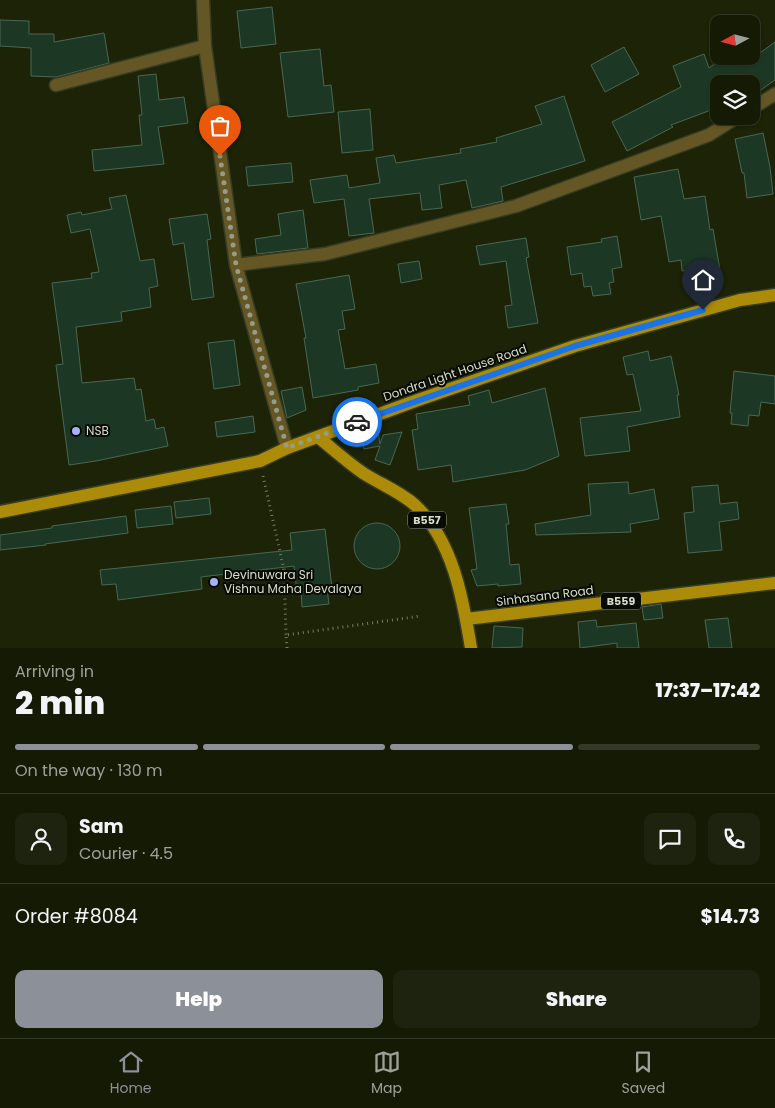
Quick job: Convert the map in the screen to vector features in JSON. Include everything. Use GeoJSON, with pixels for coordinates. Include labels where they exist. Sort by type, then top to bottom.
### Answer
{"type":"FeatureCollection","features":[{"type":"Feature","properties":{"kind":"main road","name":"Dondra Light House Road"},"geometry":{"type":"LineString","coordinates":[[0,512],[260,461],[287,448],[418,400],[575,346],[740,300],[775,295]]}},
{"type":"Feature","properties":{"kind":"main road","name":"B557"},"geometry":{"type":"LineString","coordinates":[[318,437],[363,472],[398,492],[415,506],[440,538],[456,576],[471,648]]}},
{"type":"Feature","properties":{"kind":"main road","name":"Sinhasana Road"},"geometry":{"type":"LineString","coordinates":[[466,619],[775,583]]}},
{"type":"Feature","properties":{"kind":"street"},"geometry":{"type":"LineString","coordinates":[[203,0],[205,46],[236,265],[287,448]]}},
{"type":"Feature","properties":{"kind":"street"},"geometry":{"type":"LineString","coordinates":[[56,85],[205,46]]}},
{"type":"Feature","properties":{"kind":"street"},"geometry":{"type":"LineString","coordinates":[[760,103],[775,94]]}},
{"type":"Feature","properties":{"kind":"street"},"geometry":{"type":"LineString","coordinates":[[236,265],[325,254],[516,206],[709,135],[725,125]]}},
{"type":"Feature","properties":{"kind":"path"},"geometry":{"type":"LineString","coordinates":[[260,461],[284,570],[286,648]]}},
{"type":"Feature","properties":{"kind":"path"},"geometry":{"type":"LineString","coordinates":[[286,635],[421,616]]}},
{"type":"Feature","properties":{"kind":"building"},"geometry":{"type":"Polygon","coordinates":[[[272,7],[276,44],[241,48],[237,11],[272,7]]]}},
{"type":"Feature","properties":{"kind":"building"},"geometry":{"type":"Polygon","coordinates":[[[0,20],[29,21],[29,34],[54,34],[54,42],[104,33],[109,63],[56,77],[31,76],[31,48],[0,46],[0,20]]]}},
{"type":"Feature","properties":{"kind":"building"},"geometry":{"type":"Polygon","coordinates":[[[775,42],[775,80],[760,91],[760,75],[710,75],[710,110],[671,125],[673,127],[627,151],[612,122],[681,87],[673,66],[704,54],[709,68],[713,65],[760,65],[760,53],[775,42]]]}},
{"type":"Feature","properties":{"kind":"building"},"geometry":{"type":"Polygon","coordinates":[[[624,47],[639,74],[605,92],[591,65],[624,47]]]}},
{"type":"Feature","properties":{"kind":"building"},"geometry":{"type":"Polygon","coordinates":[[[320,49],[324,86],[331,85],[334,112],[288,117],[280,53],[320,49]]]}},
{"type":"Feature","properties":{"kind":"building"},"geometry":{"type":"Polygon","coordinates":[[[156,74],[159,100],[184,97],[188,123],[158,127],[164,164],[94,171],[92,150],[142,145],[139,115],[142,115],[138,76],[156,74]]]}},
{"type":"Feature","properties":{"kind":"building"},"geometry":{"type":"Polygon","coordinates":[[[564,96],[585,161],[501,187],[503,201],[472,208],[466,180],[439,185],[442,208],[422,210],[420,193],[369,199],[374,233],[349,236],[344,199],[314,203],[310,180],[347,175],[349,188],[380,183],[376,158],[394,155],[396,163],[461,153],[460,149],[497,142],[496,138],[542,124],[535,106],[564,96]]]}},
{"type":"Feature","properties":{"kind":"building"},"geometry":{"type":"Polygon","coordinates":[[[370,109],[373,150],[342,153],[338,112],[370,109]]]}},
{"type":"Feature","properties":{"kind":"building"},"geometry":{"type":"Polygon","coordinates":[[[763,133],[773,194],[747,198],[744,173],[742,173],[735,139],[763,133]]]}},
{"type":"Feature","properties":{"kind":"building"},"geometry":{"type":"Polygon","coordinates":[[[291,163],[293,182],[248,186],[246,167],[291,163]]]}},
{"type":"Feature","properties":{"kind":"building"},"geometry":{"type":"Polygon","coordinates":[[[678,169],[684,199],[705,196],[710,230],[713,229],[720,270],[701,273],[701,268],[682,271],[681,260],[669,262],[661,216],[641,220],[634,177],[678,169]]]}},
{"type":"Feature","properties":{"kind":"building"},"geometry":{"type":"Polygon","coordinates":[[[126,195],[140,261],[154,259],[158,286],[149,288],[151,307],[121,312],[122,321],[76,327],[82,383],[134,378],[136,390],[141,389],[146,421],[154,419],[156,429],[164,427],[168,446],[69,465],[56,365],[63,364],[52,283],[92,278],[91,273],[99,272],[90,229],[71,233],[67,215],[81,212],[82,215],[112,209],[109,198],[126,195]]]}},
{"type":"Feature","properties":{"kind":"building"},"geometry":{"type":"Polygon","coordinates":[[[303,210],[308,248],[257,254],[255,239],[281,235],[278,214],[303,210]]]}},
{"type":"Feature","properties":{"kind":"building"},"geometry":{"type":"Polygon","coordinates":[[[207,214],[211,239],[207,240],[214,297],[192,300],[184,243],[173,245],[169,219],[207,214]]]}},
{"type":"Feature","properties":{"kind":"building"},"geometry":{"type":"Polygon","coordinates":[[[617,236],[622,267],[612,269],[614,282],[609,283],[611,294],[593,296],[591,286],[584,287],[582,273],[571,275],[567,247],[602,242],[601,239],[617,236]]]}},
{"type":"Feature","properties":{"kind":"building"},"geometry":{"type":"Polygon","coordinates":[[[526,238],[529,257],[526,258],[538,323],[508,328],[505,306],[512,305],[506,261],[480,265],[476,246],[526,238]]]}},
{"type":"Feature","properties":{"kind":"building"},"geometry":{"type":"Polygon","coordinates":[[[419,261],[422,279],[401,283],[398,264],[419,261]]]}},
{"type":"Feature","properties":{"kind":"building"},"geometry":{"type":"Polygon","coordinates":[[[349,275],[355,309],[342,311],[345,329],[338,330],[345,369],[376,364],[379,383],[358,387],[358,390],[313,398],[304,338],[306,338],[296,284],[349,275]]]}},
{"type":"Feature","properties":{"kind":"building"},"geometry":{"type":"Polygon","coordinates":[[[234,340],[240,385],[214,389],[208,343],[234,340]]]}},
{"type":"Feature","properties":{"kind":"building"},"geometry":{"type":"Polygon","coordinates":[[[648,351],[650,361],[671,356],[679,395],[677,395],[680,417],[627,427],[630,451],[585,456],[580,418],[641,411],[633,374],[627,375],[623,357],[648,351]]]}},
{"type":"Feature","properties":{"kind":"building"},"geometry":{"type":"Polygon","coordinates":[[[734,371],[775,376],[775,404],[761,402],[759,416],[749,415],[748,426],[731,424],[732,413],[730,413],[734,371]]]}},
{"type":"Feature","properties":{"kind":"building"},"geometry":{"type":"Polygon","coordinates":[[[302,387],[306,410],[287,418],[281,391],[302,387]]]}},
{"type":"Feature","properties":{"kind":"building"},"geometry":{"type":"Polygon","coordinates":[[[545,388],[559,456],[525,470],[453,482],[451,465],[418,470],[412,430],[418,429],[416,414],[470,405],[468,396],[489,390],[492,403],[545,388]]]}},
{"type":"Feature","properties":{"kind":"building"},"geometry":{"type":"Polygon","coordinates":[[[253,416],[255,432],[217,437],[215,422],[253,416]]]}},
{"type":"Feature","properties":{"kind":"building"},"geometry":{"type":"Polygon","coordinates":[[[377,424],[380,444],[383,435],[402,432],[390,465],[375,460],[380,446],[364,449],[361,430],[377,424]]]}},
{"type":"Feature","properties":{"kind":"building"},"geometry":{"type":"Polygon","coordinates":[[[628,482],[629,494],[654,489],[659,519],[630,524],[631,532],[536,535],[535,524],[591,515],[588,484],[628,482]]]}},
{"type":"Feature","properties":{"kind":"building"},"geometry":{"type":"Polygon","coordinates":[[[718,485],[720,504],[737,502],[739,519],[719,522],[722,550],[688,553],[684,513],[694,512],[692,487],[718,485]]]}},
{"type":"Feature","properties":{"kind":"building"},"geometry":{"type":"Polygon","coordinates":[[[209,498],[211,514],[176,518],[174,502],[209,498]]]}},
{"type":"Feature","properties":{"kind":"building"},"geometry":{"type":"Polygon","coordinates":[[[506,504],[509,524],[506,524],[510,565],[519,564],[521,584],[477,586],[471,570],[477,569],[469,508],[506,504]]]}},
{"type":"Feature","properties":{"kind":"building"},"geometry":{"type":"Polygon","coordinates":[[[171,506],[173,524],[137,528],[135,510],[171,506]]]}},
{"type":"Feature","properties":{"kind":"building"},"geometry":{"type":"Polygon","coordinates":[[[126,516],[128,533],[0,550],[0,535],[126,516]]]}},
{"type":"Feature","properties":{"kind":"building"},"geometry":{"type":"Polygon","coordinates":[[[372,523],[382,523],[396,533],[400,546],[396,559],[390,565],[382,569],[372,569],[358,559],[354,551],[354,541],[364,527],[372,523]]]}},
{"type":"Feature","properties":{"kind":"building"},"geometry":{"type":"Polygon","coordinates":[[[325,529],[332,588],[327,588],[329,604],[302,607],[301,591],[297,592],[294,566],[201,577],[202,589],[118,600],[116,584],[102,585],[100,570],[292,550],[290,533],[325,529]]]}},
{"type":"Feature","properties":{"kind":"building"},"geometry":{"type":"Polygon","coordinates":[[[661,604],[663,618],[644,620],[642,607],[661,604]]]}},
{"type":"Feature","properties":{"kind":"building"},"geometry":{"type":"Polygon","coordinates":[[[728,618],[732,648],[709,648],[705,620],[728,618]]]}},
{"type":"Feature","properties":{"kind":"building"},"geometry":{"type":"Polygon","coordinates":[[[596,620],[597,627],[636,623],[639,648],[617,648],[617,643],[580,648],[578,622],[596,620]]]}},
{"type":"Feature","properties":{"kind":"building"},"geometry":{"type":"Polygon","coordinates":[[[494,626],[523,628],[522,647],[492,648],[494,626]]]}},
{"type":"Feature","properties":{"kind":"way so far"},"geometry":{"type":"LineString","coordinates":[[220,156],[236,265],[287,448],[357,422]]}},
{"type":"Feature","properties":{"kind":"place","name":"NSB"},"geometry":{"type":"Point","coordinates":[76,431]}},
{"type":"Feature","properties":{"kind":"place","name":"Devinuwara Sri Vishnu Maha Devalaya"},"geometry":{"type":"Point","coordinates":[214,582]}},
{"type":"Feature","properties":{"kind":"route"},"geometry":{"type":"LineString","coordinates":[[357,422],[575,346],[703,310]]}}]}
